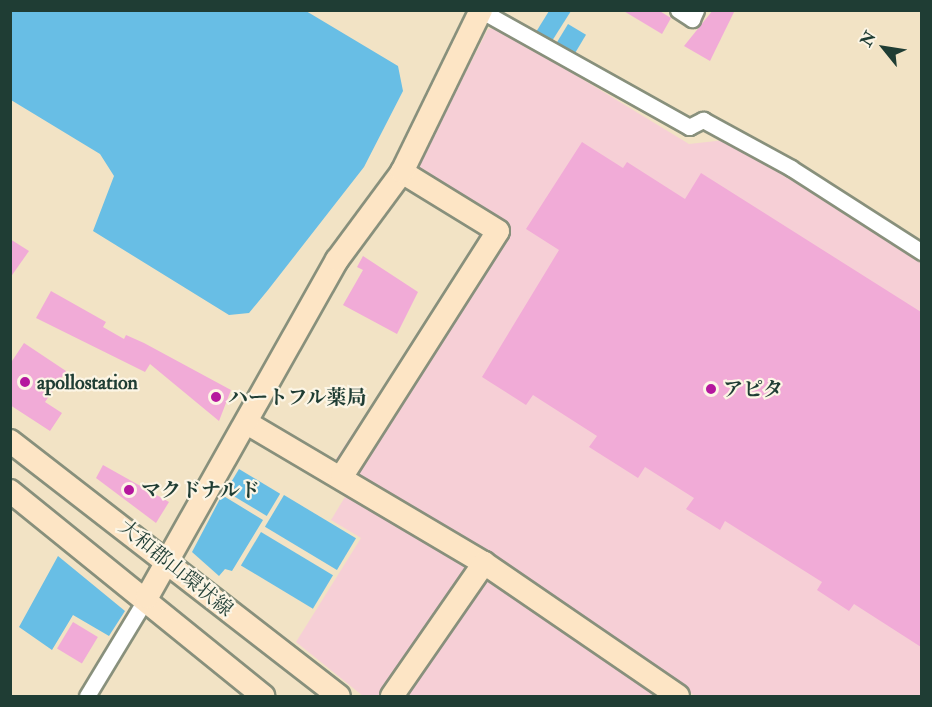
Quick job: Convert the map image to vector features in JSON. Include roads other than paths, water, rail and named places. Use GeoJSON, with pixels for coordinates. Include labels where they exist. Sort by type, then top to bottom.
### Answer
{"type":"FeatureCollection","features":[{"type":"Feature","properties":{"kind":"street"},"geometry":{"type":"LineString","coordinates":[[678,10],[692,19],[696,10]]}},
{"type":"Feature","properties":{"kind":"street"},"geometry":{"type":"LineString","coordinates":[[87,696],[247,423],[337,260],[402,172],[481,11],[689,127],[703,120],[791,168],[921,252]]}},
{"type":"Feature","properties":{"kind":"street"},"geometry":{"type":"LineString","coordinates":[[342,476],[498,231],[402,172]]}},
{"type":"Feature","properties":{"kind":"street"},"geometry":{"type":"LineString","coordinates":[[247,423],[342,476],[484,563],[678,696]]}},
{"type":"Feature","properties":{"kind":"street","name":"大和郡山環状線"},"geometry":{"type":"LineString","coordinates":[[10,441],[339,696]]}},
{"type":"Feature","properties":{"kind":"street","name":"大和郡山環状線"},"geometry":{"type":"LineString","coordinates":[[10,491],[147,597],[263,696]]}},
{"type":"Feature","properties":{"kind":"street"},"geometry":{"type":"LineString","coordinates":[[392,696],[484,563]]}},
{"type":"Feature","properties":{"kind":"water"},"geometry":{"type":"Polygon","coordinates":[[[10,11],[306,11],[398,66],[403,91],[364,167],[249,313],[229,315],[93,231],[114,176],[100,154],[11,100],[10,11]]]}},
{"type":"Feature","properties":{"kind":"water"},"geometry":{"type":"Polygon","coordinates":[[[549,11],[571,11],[552,41],[536,32],[549,11]]]}},
{"type":"Feature","properties":{"kind":"water"},"geometry":{"type":"Polygon","coordinates":[[[568,24],[586,35],[575,54],[557,43],[568,24]]]}},
{"type":"Feature","properties":{"kind":"water"},"geometry":{"type":"Polygon","coordinates":[[[239,469],[280,494],[267,516],[226,491],[239,469]]]}},
{"type":"Feature","properties":{"kind":"water"},"geometry":{"type":"Polygon","coordinates":[[[222,495],[263,520],[232,571],[225,569],[219,576],[192,552],[222,495]]]}},
{"type":"Feature","properties":{"kind":"water"},"geometry":{"type":"Polygon","coordinates":[[[284,495],[356,538],[337,570],[265,527],[284,495]]]}},
{"type":"Feature","properties":{"kind":"water"},"geometry":{"type":"Polygon","coordinates":[[[261,532],[333,575],[313,609],[241,565],[261,532]]]}},
{"type":"Feature","properties":{"kind":"water"},"geometry":{"type":"Polygon","coordinates":[[[58,556],[125,611],[109,636],[73,615],[52,650],[19,627],[58,556]]]}},
{"type":"Feature","properties":{"kind":"place","name":"apollostation"},"geometry":{"type":"Point","coordinates":[25,382]}},
{"type":"Feature","properties":{"kind":"place","name":"アピタ"},"geometry":{"type":"Point","coordinates":[711,389]}},
{"type":"Feature","properties":{"kind":"place","name":"ハートフル薬局"},"geometry":{"type":"Point","coordinates":[216,397]}},
{"type":"Feature","properties":{"kind":"place","name":"マクドナルド"},"geometry":{"type":"Point","coordinates":[129,490]}}]}
